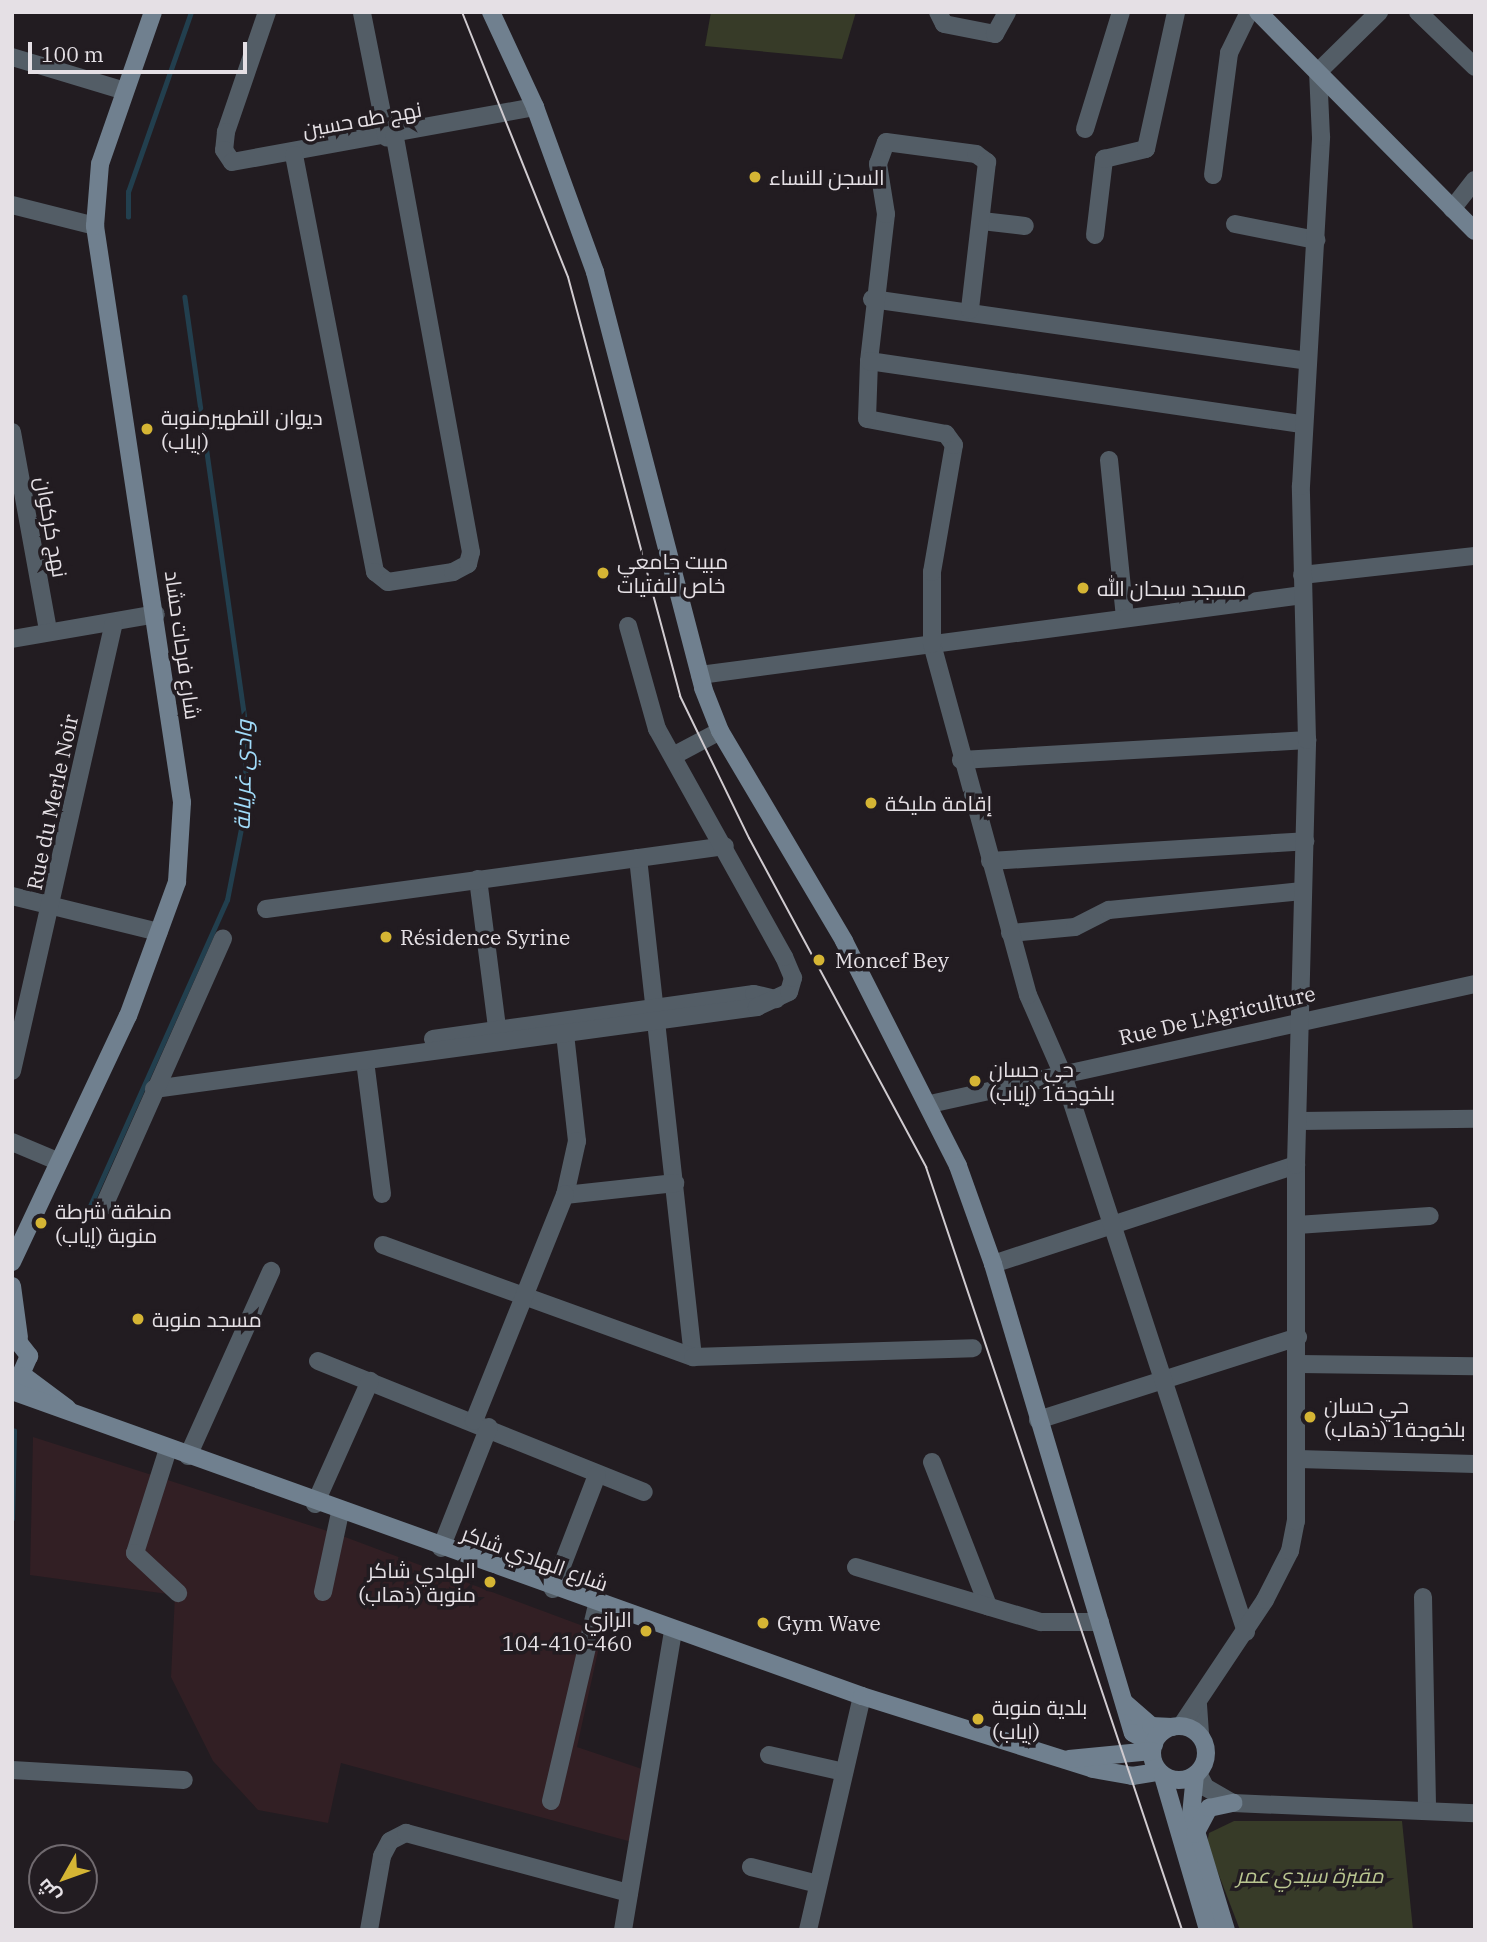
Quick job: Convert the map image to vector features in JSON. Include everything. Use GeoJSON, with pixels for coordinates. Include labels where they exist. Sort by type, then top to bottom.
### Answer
{"type":"FeatureCollection","features":[{"type":"Feature","properties":{"kind":"street","name":"شارع فرحات حشاد"},"geometry":{"type":"LineString","coordinates":[[12,1262],[57,1161],[128,1016],[177,882],[182,802],[156,614],[95,226],[100,164],[122,90],[153,12]]}},
{"type":"Feature","properties":{"kind":"street","name":"نهج طه حسين"},"geometry":{"type":"LineString","coordinates":[[267,12],[224,142],[227,157],[247,164],[485,120],[535,107]]}},
{"type":"Feature","properties":{"kind":"street"},"geometry":{"type":"LineString","coordinates":[[492,12],[535,107],[595,272],[699,675],[720,731],[930,1104],[993,1264],[1122,1699],[1133,1733],[1153,1748],[1208,1930]]}},
{"type":"Feature","properties":{"kind":"street"},"geometry":{"type":"LineString","coordinates":[[938,12],[944,24],[995,34],[1007,12]]}},
{"type":"Feature","properties":{"kind":"street"},"geometry":{"type":"LineString","coordinates":[[1085,129],[1122,12]]}},
{"type":"Feature","properties":{"kind":"street"},"geometry":{"type":"LineString","coordinates":[[1095,235],[1104,159],[1146,149],[1176,12]]}},
{"type":"Feature","properties":{"kind":"street"},"geometry":{"type":"LineString","coordinates":[[1213,175],[1229,53],[1249,12]]}},
{"type":"Feature","properties":{"kind":"street"},"geometry":{"type":"LineString","coordinates":[[1258,12],[1475,231]]}},
{"type":"Feature","properties":{"kind":"street"},"geometry":{"type":"LineString","coordinates":[[1153,1748],[1198,1705],[1245,1632],[1290,1551],[1298,1460],[1296,1165],[1303,1018],[1307,740],[1302,575],[1303,424],[1315,240],[1318,72],[1378,12]]}},
{"type":"Feature","properties":{"kind":"street"},"geometry":{"type":"LineString","coordinates":[[1418,12],[1475,67]]}},
{"type":"Feature","properties":{"kind":"street"},"geometry":{"type":"LineString","coordinates":[[294,155],[375,572],[388,582],[453,572],[468,564],[471,551],[391,137],[362,13]]}},
{"type":"Feature","properties":{"kind":"street"},"geometry":{"type":"LineString","coordinates":[[12,57],[122,90]]}},
{"type":"Feature","properties":{"kind":"street"},"geometry":{"type":"LineString","coordinates":[[970,310],[982,221],[984,158],[886,142],[878,164],[886,214],[873,299],[867,419],[946,434],[954,445],[932,572],[932,645],[1010,933],[1063,1075],[1245,1632]]}},
{"type":"Feature","properties":{"kind":"street"},"geometry":{"type":"LineString","coordinates":[[1452,209],[1475,180]]}},
{"type":"Feature","properties":{"kind":"street"},"geometry":{"type":"LineString","coordinates":[[12,205],[95,226]]}},
{"type":"Feature","properties":{"kind":"street"},"geometry":{"type":"LineString","coordinates":[[982,221],[1025,226]]}},
{"type":"Feature","properties":{"kind":"street"},"geometry":{"type":"LineString","coordinates":[[1235,224],[1315,240]]}},
{"type":"Feature","properties":{"kind":"street"},"geometry":{"type":"LineString","coordinates":[[873,299],[970,310],[1306,361]]}},
{"type":"Feature","properties":{"kind":"street"},"geometry":{"type":"LineString","coordinates":[[869,362],[1303,424]]}},
{"type":"Feature","properties":{"kind":"street","name":"نهج كركوان"},"geometry":{"type":"LineString","coordinates":[[12,432],[48,629]]}},
{"type":"Feature","properties":{"kind":"street"},"geometry":{"type":"LineString","coordinates":[[1109,460],[1125,617]]}},
{"type":"Feature","properties":{"kind":"street"},"geometry":{"type":"LineString","coordinates":[[1302,575],[1475,556]]}},
{"type":"Feature","properties":{"kind":"street"},"geometry":{"type":"LineString","coordinates":[[699,675],[1303,595]]}},
{"type":"Feature","properties":{"kind":"street"},"geometry":{"type":"LineString","coordinates":[[12,639],[48,629],[114,623],[156,614]]}},
{"type":"Feature","properties":{"kind":"street","name":"Rue du Merle Noir"},"geometry":{"type":"LineString","coordinates":[[12,1072],[53,904],[114,623]]}},
{"type":"Feature","properties":{"kind":"street"},"geometry":{"type":"LineString","coordinates":[[157,1083],[656,1015],[754,994],[776,999],[789,992],[792,972],[725,846],[673,756],[648,705],[628,626]]}},
{"type":"Feature","properties":{"kind":"street"},"geometry":{"type":"LineString","coordinates":[[673,756],[720,731]]}},
{"type":"Feature","properties":{"kind":"street"},"geometry":{"type":"LineString","coordinates":[[961,760],[1307,740]]}},
{"type":"Feature","properties":{"kind":"street"},"geometry":{"type":"LineString","coordinates":[[990,861],[1305,841]]}},
{"type":"Feature","properties":{"kind":"street"},"geometry":{"type":"LineString","coordinates":[[266,909],[725,846]]}},
{"type":"Feature","properties":{"kind":"street"},"geometry":{"type":"LineString","coordinates":[[638,858],[693,1357]]}},
{"type":"Feature","properties":{"kind":"street"},"geometry":{"type":"LineString","coordinates":[[478,878],[499,1036]]}},
{"type":"Feature","properties":{"kind":"street"},"geometry":{"type":"LineString","coordinates":[[1010,933],[1075,927],[1109,911],[1303,891]]}},
{"type":"Feature","properties":{"kind":"street"},"geometry":{"type":"LineString","coordinates":[[12,896],[159,932]]}},
{"type":"Feature","properties":{"kind":"street"},"geometry":{"type":"LineString","coordinates":[[103,1208],[223,938]]}},
{"type":"Feature","properties":{"kind":"street","name":"Rue De L'Agriculture"},"geometry":{"type":"LineString","coordinates":[[930,1104],[1303,1018],[1475,984]]}},
{"type":"Feature","properties":{"kind":"street"},"geometry":{"type":"LineString","coordinates":[[441,1548],[524,1298],[565,1195],[577,1141],[565,1028]]}},
{"type":"Feature","properties":{"kind":"street"},"geometry":{"type":"LineString","coordinates":[[157,1083],[365,1061],[499,1036]]}},
{"type":"Feature","properties":{"kind":"street"},"geometry":{"type":"LineString","coordinates":[[365,1061],[382,1194]]}},
{"type":"Feature","properties":{"kind":"street"},"geometry":{"type":"LineString","coordinates":[[1300,1121],[1475,1119]]}},
{"type":"Feature","properties":{"kind":"street"},"geometry":{"type":"LineString","coordinates":[[12,1142],[57,1161]]}},
{"type":"Feature","properties":{"kind":"street"},"geometry":{"type":"LineString","coordinates":[[993,1264],[1296,1165]]}},
{"type":"Feature","properties":{"kind":"street"},"geometry":{"type":"LineString","coordinates":[[565,1195],[675,1183]]}},
{"type":"Feature","properties":{"kind":"street"},"geometry":{"type":"LineString","coordinates":[[1297,1225],[1430,1216]]}},
{"type":"Feature","properties":{"kind":"street"},"geometry":{"type":"LineString","coordinates":[[383,1245],[693,1357],[973,1348]]}},
{"type":"Feature","properties":{"kind":"street"},"geometry":{"type":"LineString","coordinates":[[188,1456],[271,1271]]}},
{"type":"Feature","properties":{"kind":"street"},"geometry":{"type":"LineString","coordinates":[[12,1286],[16,1336],[29,1356],[18,1381]]}},
{"type":"Feature","properties":{"kind":"street"},"geometry":{"type":"LineString","coordinates":[[1038,1420],[1162,1378],[1298,1337]]}},
{"type":"Feature","properties":{"kind":"street"},"geometry":{"type":"LineString","coordinates":[[318,1361],[481,1424],[597,1475],[643,1492]]}},
{"type":"Feature","properties":{"kind":"street"},"geometry":{"type":"LineString","coordinates":[[1299,1364],[1475,1366]]}},
{"type":"Feature","properties":{"kind":"street","name":"شارع الهادي شاكر"},"geometry":{"type":"LineString","coordinates":[[18,1381],[81,1419]]}},
{"type":"Feature","properties":{"kind":"street"},"geometry":{"type":"LineString","coordinates":[[315,1504],[370,1381]]}},
{"type":"Feature","properties":{"kind":"street","name":"شارع الهادي شاكر"},"geometry":{"type":"LineString","coordinates":[[12,1391],[81,1419],[553,1590],[862,1696],[1056,1759],[1119,1775],[1160,1774]]}},
{"type":"Feature","properties":{"kind":"street"},"geometry":{"type":"LineString","coordinates":[[169,1450],[135,1553],[178,1593]]}},
{"type":"Feature","properties":{"kind":"street"},"geometry":{"type":"LineString","coordinates":[[1298,1460],[1475,1464]]}},
{"type":"Feature","properties":{"kind":"street"},"geometry":{"type":"LineString","coordinates":[[932,1462],[988,1606]]}},
{"type":"Feature","properties":{"kind":"street"},"geometry":{"type":"LineString","coordinates":[[553,1590],[597,1475]]}},
{"type":"Feature","properties":{"kind":"street"},"geometry":{"type":"LineString","coordinates":[[323,1592],[340,1513]]}},
{"type":"Feature","properties":{"kind":"street"},"geometry":{"type":"LineString","coordinates":[[856,1567],[1041,1622],[1100,1622]]}},
{"type":"Feature","properties":{"kind":"street"},"geometry":{"type":"LineString","coordinates":[[1423,1597],[1427,1810]]}},
{"type":"Feature","properties":{"kind":"street"},"geometry":{"type":"LineString","coordinates":[[551,1801],[597,1605]]}},
{"type":"Feature","properties":{"kind":"street"},"geometry":{"type":"LineString","coordinates":[[623,1930],[673,1632]]}},
{"type":"Feature","properties":{"kind":"street"},"geometry":{"type":"LineString","coordinates":[[808,1930],[862,1696]]}},
{"type":"Feature","properties":{"kind":"street"},"geometry":{"type":"LineString","coordinates":[[1122,1699],[1151,1726],[1176,1727],[1200,1736]]}},
{"type":"Feature","properties":{"kind":"street"},"geometry":{"type":"LineString","coordinates":[[1198,1705],[1200,1736],[1206,1759],[1196,1774],[1195,1834],[1226,1930]]}},
{"type":"Feature","properties":{"kind":"street"},"geometry":{"type":"LineString","coordinates":[[1117,1752],[1133,1733]]}},
{"type":"Feature","properties":{"kind":"street","name":"شارع الهادي شاكر"},"geometry":{"type":"LineString","coordinates":[[1056,1759],[1153,1748]]}},
{"type":"Feature","properties":{"kind":"street"},"geometry":{"type":"LineString","coordinates":[[769,1755],[844,1772]]}},
{"type":"Feature","properties":{"kind":"street"},"geometry":{"type":"LineString","coordinates":[[14,1770],[184,1780]]}},
{"type":"Feature","properties":{"kind":"street"},"geometry":{"type":"LineString","coordinates":[[1160,1774],[1196,1774]]}},
{"type":"Feature","properties":{"kind":"street"},"geometry":{"type":"LineString","coordinates":[[1196,1774],[1205,1787],[1233,1803]]}},
{"type":"Feature","properties":{"kind":"street"},"geometry":{"type":"LineString","coordinates":[[1195,1834],[1209,1808],[1233,1803],[1475,1813]]}},
{"type":"Feature","properties":{"kind":"street"},"geometry":{"type":"LineString","coordinates":[[369,1930],[382,1856],[406,1833],[629,1893]]}},
{"type":"Feature","properties":{"kind":"street"},"geometry":{"type":"LineString","coordinates":[[751,1867],[818,1884]]}},
{"type":"Feature","properties":{"kind":"shaded area"},"geometry":{"type":"Polygon","coordinates":[[[33,1437],[337,1534],[602,1633],[577,1747],[645,1770],[632,1842],[341,1763],[328,1823],[258,1810],[213,1761],[171,1677],[175,1595],[30,1575],[33,1437]]]}},
{"type":"Feature","properties":{"kind":"green space"},"geometry":{"type":"Polygon","coordinates":[[[711,12],[856,12],[842,59],[705,46],[711,12]]]}},
{"type":"Feature","properties":{"kind":"green space","name":"مقبرة سيدي عمر"},"geometry":{"type":"Polygon","coordinates":[[[1234,1821],[1402,1821],[1413,1930],[1240,1930],[1207,1844],[1209,1833],[1234,1821]]]}},
{"type":"Feature","properties":{"kind":"waterway"},"geometry":{"type":"LineString","coordinates":[[128,217],[128,192],[191,12]]}},
{"type":"Feature","properties":{"kind":"waterway","name":"وادي غريانة"},"geometry":{"type":"LineString","coordinates":[[82,1224],[227,900],[246,803],[244,716],[184,297]]}},
{"type":"Feature","properties":{"kind":"waterway","name":"وادي غريانة"},"geometry":{"type":"LineString","coordinates":[[12,1519],[14,1431]]}},
{"type":"Feature","properties":{"kind":"tram line"},"geometry":{"type":"LineString","coordinates":[[462,12],[568,277],[680,696],[749,838],[926,1167],[1182,1930]]}},
{"type":"Feature","properties":{"kind":"place","name":"السجن للنساء"},"geometry":{"type":"Point","coordinates":[755,177]}},
{"type":"Feature","properties":{"kind":"place","name":"ديوان التطهيرمنوبة (إياب)"},"geometry":{"type":"Point","coordinates":[147,429]}},
{"type":"Feature","properties":{"kind":"place","name":"مبيت جامعي خاص للفتيات"},"geometry":{"type":"Point","coordinates":[603,573]}},
{"type":"Feature","properties":{"kind":"place","name":"مسجد سبحان الله"},"geometry":{"type":"Point","coordinates":[1083,588]}},
{"type":"Feature","properties":{"kind":"place","name":"إقامة مليكة"},"geometry":{"type":"Point","coordinates":[871,803]}},
{"type":"Feature","properties":{"kind":"place","name":"Résidence Syrine"},"geometry":{"type":"Point","coordinates":[386,937]}},
{"type":"Feature","properties":{"kind":"place","name":"Moncef Bey"},"geometry":{"type":"Point","coordinates":[819,960]}},
{"type":"Feature","properties":{"kind":"place","name":"حي حسان بلخوجة1 (إياب)"},"geometry":{"type":"Point","coordinates":[975,1081]}},
{"type":"Feature","properties":{"kind":"place","name":"منطقة شرطة منوبة (إياب)"},"geometry":{"type":"Point","coordinates":[41,1223]}},
{"type":"Feature","properties":{"kind":"place","name":"مسجد منوبة"},"geometry":{"type":"Point","coordinates":[138,1319]}},
{"type":"Feature","properties":{"kind":"place","name":"حي حسان بلخوجة1 (ذهاب)"},"geometry":{"type":"Point","coordinates":[1310,1417]}},
{"type":"Feature","properties":{"kind":"place","name":"الهادي شاكر منوبة (ذهاب)"},"geometry":{"type":"Point","coordinates":[490,1582]}},
{"type":"Feature","properties":{"kind":"place","name":"Gym Wave"},"geometry":{"type":"Point","coordinates":[763,1623]}},
{"type":"Feature","properties":{"kind":"place","name":"الرازي 104-410-460"},"geometry":{"type":"Point","coordinates":[646,1631]}},
{"type":"Feature","properties":{"kind":"place","name":"بلدية منوبة (إياب)"},"geometry":{"type":"Point","coordinates":[978,1719]}}]}
